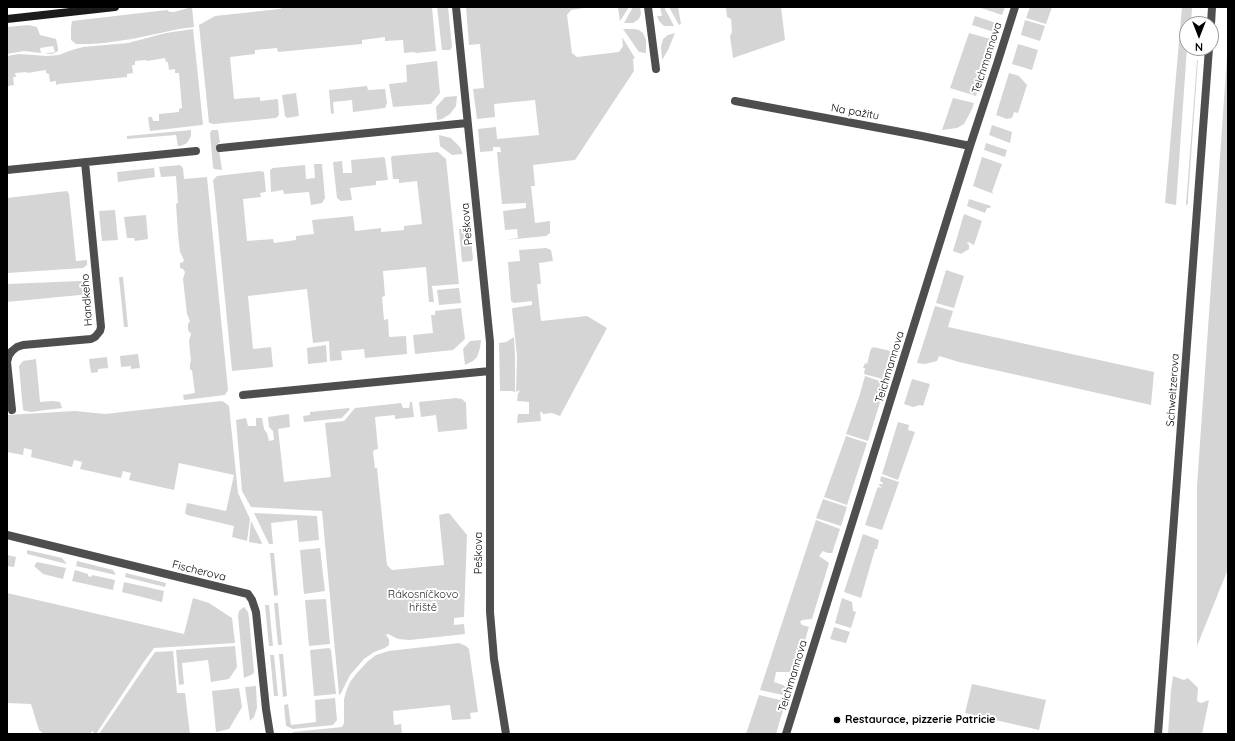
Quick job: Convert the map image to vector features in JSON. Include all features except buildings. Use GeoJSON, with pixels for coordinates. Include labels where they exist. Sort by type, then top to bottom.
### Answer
{"type":"FeatureCollection","features":[{"type":"Feature","properties":{"kind":"main road"},"geometry":{"type":"LineString","coordinates":[[7,19],[114,7]]}},
{"type":"Feature","properties":{"kind":"street","name":"Peškova"},"geometry":{"type":"LineString","coordinates":[[456,7],[490,342],[490,612],[494,659],[506,734]]}},
{"type":"Feature","properties":{"kind":"street"},"geometry":{"type":"LineString","coordinates":[[648,7],[656,69]]}},
{"type":"Feature","properties":{"kind":"street","name":"Teichmannova"},"geometry":{"type":"LineString","coordinates":[[786,734],[1015,7]]}},
{"type":"Feature","properties":{"kind":"street","name":"Schweitzerova"},"geometry":{"type":"LineString","coordinates":[[1158,734],[1208,56]]}},
{"type":"Feature","properties":{"kind":"street","name":"Na pažitu"},"geometry":{"type":"LineString","coordinates":[[735,101],[970,146]]}},
{"type":"Feature","properties":{"kind":"street"},"geometry":{"type":"LineString","coordinates":[[220,148],[467,123]]}},
{"type":"Feature","properties":{"kind":"street"},"geometry":{"type":"LineString","coordinates":[[7,170],[196,151]]}},
{"type":"Feature","properties":{"kind":"street","name":"Handkeho"},"geometry":{"type":"LineString","coordinates":[[12,410],[7,362],[12,351],[17,347],[23,346],[91,339],[95,338],[100,331],[101,327],[85,162]]}},
{"type":"Feature","properties":{"kind":"street"},"geometry":{"type":"LineString","coordinates":[[243,395],[490,371]]}},
{"type":"Feature","properties":{"kind":"street","name":"Fischerova"},"geometry":{"type":"LineString","coordinates":[[7,535],[248,594],[252,600],[256,612],[270,734]]}},
{"type":"Feature","properties":{"kind":"green space"},"geometry":{"type":"Polygon","coordinates":[[[192,7],[194,27],[104,43],[76,44],[71,40],[72,21],[167,10],[174,12],[192,7]]]}},
{"type":"Feature","properties":{"kind":"green space"},"geometry":{"type":"Polygon","coordinates":[[[283,7],[432,7],[436,51],[404,53],[403,40],[385,41],[385,37],[362,40],[362,44],[278,52],[277,48],[255,50],[255,54],[230,57],[234,99],[260,97],[260,101],[278,99],[279,115],[276,118],[214,124],[209,123],[199,25],[215,16],[280,9],[283,7]]]}},
{"type":"Feature","properties":{"kind":"green space"},"geometry":{"type":"Polygon","coordinates":[[[437,7],[448,7],[452,47],[450,50],[442,50],[437,7]]]}},
{"type":"Feature","properties":{"kind":"green space"},"geometry":{"type":"Polygon","coordinates":[[[466,7],[591,7],[571,10],[567,15],[572,53],[577,57],[619,52],[623,46],[622,37],[635,58],[633,59],[634,71],[575,160],[533,165],[535,186],[531,186],[535,223],[550,221],[550,233],[546,236],[506,240],[518,238],[517,229],[505,230],[503,211],[526,208],[526,203],[502,204],[497,152],[501,152],[500,147],[493,147],[493,151],[480,152],[478,129],[496,127],[497,139],[539,135],[535,100],[494,104],[495,117],[477,119],[473,89],[484,88],[480,44],[469,45],[466,7]]]}},
{"type":"Feature","properties":{"kind":"green space"},"geometry":{"type":"Polygon","coordinates":[[[616,7],[629,7],[620,21],[618,8],[616,7]]]}},
{"type":"Feature","properties":{"kind":"green space"},"geometry":{"type":"Polygon","coordinates":[[[633,7],[640,7],[641,14],[639,19],[633,23],[624,23],[633,7]]]}},
{"type":"Feature","properties":{"kind":"green space"},"geometry":{"type":"Polygon","coordinates":[[[660,7],[664,7],[674,26],[664,26],[659,21],[657,16],[662,16],[660,7]]]}},
{"type":"Feature","properties":{"kind":"green space"},"geometry":{"type":"Polygon","coordinates":[[[669,7],[678,7],[681,24],[679,25],[669,7]]]}},
{"type":"Feature","properties":{"kind":"green space"},"geometry":{"type":"Polygon","coordinates":[[[726,7],[781,7],[785,40],[733,58],[730,36],[732,32],[731,19],[727,17],[726,7]]]}},
{"type":"Feature","properties":{"kind":"green space"},"geometry":{"type":"Polygon","coordinates":[[[978,7],[1005,7],[1002,15],[978,7]]]}},
{"type":"Feature","properties":{"kind":"green space"},"geometry":{"type":"Polygon","coordinates":[[[1030,7],[1052,7],[1046,24],[1026,18],[1030,7]]]}},
{"type":"Feature","properties":{"kind":"green space"},"geometry":{"type":"Polygon","coordinates":[[[1182,7],[1192,7],[1191,16],[1181,16],[1182,7]]]}},
{"type":"Feature","properties":{"kind":"green space"},"geometry":{"type":"Polygon","coordinates":[[[975,16],[999,24],[997,33],[972,25],[975,16]]]}},
{"type":"Feature","properties":{"kind":"green space"},"geometry":{"type":"Polygon","coordinates":[[[1025,20],[1045,26],[1040,41],[1021,35],[1025,20]]]}},
{"type":"Feature","properties":{"kind":"green space"},"geometry":{"type":"Polygon","coordinates":[[[28,25],[37,27],[40,35],[56,39],[58,51],[52,54],[44,54],[55,52],[53,46],[40,48],[41,53],[24,51],[7,54],[7,27],[28,25]]]}},
{"type":"Feature","properties":{"kind":"green space"},"geometry":{"type":"Polygon","coordinates":[[[193,29],[202,125],[150,131],[148,117],[152,117],[153,121],[159,121],[159,114],[179,112],[179,109],[182,108],[179,73],[175,73],[175,69],[169,70],[168,62],[166,62],[165,58],[135,61],[135,65],[132,65],[133,73],[127,74],[127,77],[56,85],[56,81],[50,82],[49,74],[46,73],[46,70],[15,73],[16,77],[13,77],[14,85],[8,86],[7,90],[7,56],[19,54],[47,56],[59,55],[83,47],[128,43],[166,33],[193,29]]]}},
{"type":"Feature","properties":{"kind":"green space"},"geometry":{"type":"Polygon","coordinates":[[[623,29],[639,30],[643,33],[646,40],[646,53],[639,52],[623,29]]]}},
{"type":"Feature","properties":{"kind":"green space"},"geometry":{"type":"Polygon","coordinates":[[[675,33],[662,60],[661,46],[663,39],[668,35],[675,33]]]}},
{"type":"Feature","properties":{"kind":"green space"},"geometry":{"type":"Polygon","coordinates":[[[969,33],[994,40],[976,96],[950,88],[969,33]]]}},
{"type":"Feature","properties":{"kind":"green space"},"geometry":{"type":"Polygon","coordinates":[[[1179,42],[1179,56],[1186,56],[1176,205],[1165,203],[1179,42]]]}},
{"type":"Feature","properties":{"kind":"green space"},"geometry":{"type":"Polygon","coordinates":[[[1228,42],[1228,569],[1197,646],[1197,486],[1228,42]]]}},
{"type":"Feature","properties":{"kind":"green space"},"geometry":{"type":"Polygon","coordinates":[[[1018,44],[1038,50],[1032,70],[1012,64],[1018,44]]]}},
{"type":"Feature","properties":{"kind":"green space"},"geometry":{"type":"Polygon","coordinates":[[[1197,60],[1188,203],[1186,205],[1197,60]]]}},
{"type":"Feature","properties":{"kind":"green space"},"geometry":{"type":"Polygon","coordinates":[[[437,61],[440,93],[431,104],[393,107],[389,84],[407,82],[406,65],[437,61]]]}},
{"type":"Feature","properties":{"kind":"green space"},"geometry":{"type":"Polygon","coordinates":[[[1009,73],[1019,76],[1027,85],[1018,113],[1014,112],[1012,118],[1007,119],[996,115],[1009,73]]]}},
{"type":"Feature","properties":{"kind":"green space"},"geometry":{"type":"Polygon","coordinates":[[[367,86],[368,90],[385,89],[387,103],[385,108],[353,112],[352,100],[333,102],[334,113],[331,114],[329,90],[367,86]]]}},
{"type":"Feature","properties":{"kind":"green space"},"geometry":{"type":"Polygon","coordinates":[[[296,93],[299,116],[287,118],[285,116],[282,95],[296,93]]]}},
{"type":"Feature","properties":{"kind":"green space"},"geometry":{"type":"Polygon","coordinates":[[[457,96],[456,106],[450,114],[437,120],[436,107],[445,97],[457,96]]]}},
{"type":"Feature","properties":{"kind":"green space"},"geometry":{"type":"Polygon","coordinates":[[[953,98],[974,103],[964,124],[957,128],[942,130],[953,98]]]}},
{"type":"Feature","properties":{"kind":"green space"},"geometry":{"type":"Polygon","coordinates":[[[992,125],[1012,132],[1010,143],[989,135],[992,125]]]}},
{"type":"Feature","properties":{"kind":"green space"},"geometry":{"type":"Polygon","coordinates":[[[191,130],[191,136],[187,143],[181,146],[178,146],[176,135],[127,139],[127,136],[191,130]]]}},
{"type":"Feature","properties":{"kind":"green space"},"geometry":{"type":"Polygon","coordinates":[[[212,130],[218,130],[220,143],[218,143],[222,170],[214,169],[213,167],[210,133],[212,130]]]}},
{"type":"Feature","properties":{"kind":"green space"},"geometry":{"type":"Polygon","coordinates":[[[439,135],[451,138],[460,147],[463,154],[452,155],[440,146],[439,135]]]}},
{"type":"Feature","properties":{"kind":"green space"},"geometry":{"type":"Polygon","coordinates":[[[986,143],[1007,150],[1005,157],[984,150],[986,143]]]}},
{"type":"Feature","properties":{"kind":"green space"},"geometry":{"type":"Polygon","coordinates":[[[438,152],[446,159],[459,284],[432,286],[434,302],[429,302],[426,267],[383,271],[385,296],[382,297],[384,320],[388,319],[389,337],[406,336],[407,354],[365,358],[364,349],[341,351],[342,360],[330,361],[329,341],[313,343],[307,289],[248,296],[253,349],[271,347],[273,367],[232,371],[213,180],[217,176],[260,171],[264,172],[266,192],[260,193],[261,197],[243,199],[247,241],[273,239],[274,243],[296,240],[296,236],[314,234],[312,220],[353,216],[355,231],[381,228],[381,232],[404,230],[404,226],[422,224],[417,181],[399,183],[399,179],[393,179],[391,158],[392,156],[438,152]]]}},
{"type":"Feature","properties":{"kind":"green space"},"geometry":{"type":"Polygon","coordinates":[[[384,157],[388,180],[376,181],[376,185],[350,188],[352,200],[341,201],[337,198],[333,162],[342,161],[343,173],[352,173],[351,160],[384,157]]]}},
{"type":"Feature","properties":{"kind":"green space"},"geometry":{"type":"Polygon","coordinates":[[[982,157],[1002,164],[992,192],[994,194],[973,186],[982,157]]]}},
{"type":"Feature","properties":{"kind":"green space"},"geometry":{"type":"Polygon","coordinates":[[[314,164],[322,164],[325,198],[322,203],[311,205],[309,192],[284,194],[283,190],[271,192],[270,170],[273,168],[305,165],[306,179],[315,178],[314,164]]]}},
{"type":"Feature","properties":{"kind":"green space"},"geometry":{"type":"Polygon","coordinates":[[[180,165],[183,168],[184,179],[207,177],[228,390],[225,395],[184,400],[183,395],[195,393],[192,370],[190,370],[191,361],[189,341],[191,334],[188,330],[188,324],[190,321],[187,314],[183,279],[185,272],[180,268],[180,263],[184,260],[180,252],[178,234],[176,176],[161,177],[159,167],[180,165]]]}},
{"type":"Feature","properties":{"kind":"green space"},"geometry":{"type":"Polygon","coordinates":[[[154,168],[155,177],[118,182],[117,172],[154,168]]]}},
{"type":"Feature","properties":{"kind":"green space"},"geometry":{"type":"Polygon","coordinates":[[[67,191],[69,194],[76,261],[87,260],[87,265],[83,268],[7,273],[7,198],[67,191]]]}},
{"type":"Feature","properties":{"kind":"green space"},"geometry":{"type":"Polygon","coordinates":[[[969,199],[991,206],[990,208],[987,208],[985,213],[967,206],[969,199]]]}},
{"type":"Feature","properties":{"kind":"green space"},"geometry":{"type":"Polygon","coordinates":[[[115,210],[118,240],[102,241],[99,211],[115,210]]]}},
{"type":"Feature","properties":{"kind":"green space"},"geometry":{"type":"Polygon","coordinates":[[[964,214],[982,221],[974,245],[968,242],[969,249],[961,254],[953,251],[964,214]]]}},
{"type":"Feature","properties":{"kind":"green space"},"geometry":{"type":"Polygon","coordinates":[[[146,215],[148,239],[135,241],[134,238],[127,238],[124,217],[146,215]]]}},
{"type":"Feature","properties":{"kind":"green space"},"geometry":{"type":"Polygon","coordinates":[[[469,228],[473,258],[472,261],[462,262],[459,229],[469,228]]]}},
{"type":"Feature","properties":{"kind":"green space"},"geometry":{"type":"Polygon","coordinates":[[[546,248],[551,250],[553,261],[539,263],[541,284],[537,284],[541,321],[587,316],[607,328],[560,416],[552,413],[543,414],[540,412],[541,421],[517,423],[518,414],[529,414],[529,402],[517,401],[520,390],[516,392],[517,356],[512,309],[532,305],[532,301],[514,303],[511,301],[508,262],[520,261],[519,250],[546,248]]]}},
{"type":"Feature","properties":{"kind":"green space"},"geometry":{"type":"Polygon","coordinates":[[[946,270],[964,276],[954,308],[936,303],[946,270]]]}},
{"type":"Feature","properties":{"kind":"green space"},"geometry":{"type":"Polygon","coordinates":[[[119,277],[123,277],[128,327],[124,327],[119,277]]]}},
{"type":"Feature","properties":{"kind":"green space"},"geometry":{"type":"Polygon","coordinates":[[[81,281],[89,285],[90,294],[7,302],[7,284],[81,281]]]}},
{"type":"Feature","properties":{"kind":"green space"},"geometry":{"type":"Polygon","coordinates":[[[459,288],[461,303],[439,305],[437,290],[459,288]]]}},
{"type":"Feature","properties":{"kind":"green space"},"geometry":{"type":"Polygon","coordinates":[[[935,306],[953,311],[948,327],[1154,372],[1151,405],[959,362],[939,356],[937,361],[925,364],[917,363],[935,306]]]}},
{"type":"Feature","properties":{"kind":"green space"},"geometry":{"type":"Polygon","coordinates":[[[461,308],[465,339],[453,350],[415,354],[413,335],[433,333],[431,315],[435,315],[435,311],[461,308]]]}},
{"type":"Feature","properties":{"kind":"green space"},"geometry":{"type":"Polygon","coordinates":[[[514,337],[515,392],[500,391],[499,343],[506,342],[514,337]]]}},
{"type":"Feature","properties":{"kind":"green space"},"geometry":{"type":"Polygon","coordinates":[[[481,340],[477,357],[465,365],[463,349],[470,341],[481,340]]]}},
{"type":"Feature","properties":{"kind":"green space"},"geometry":{"type":"Polygon","coordinates":[[[326,345],[327,362],[308,364],[307,348],[326,345]]]}},
{"type":"Feature","properties":{"kind":"green space"},"geometry":{"type":"Polygon","coordinates":[[[873,347],[895,352],[886,380],[864,374],[865,368],[863,368],[865,363],[867,364],[871,348],[872,349],[873,347]]]}},
{"type":"Feature","properties":{"kind":"green space"},"geometry":{"type":"Polygon","coordinates":[[[138,354],[140,368],[131,369],[131,366],[121,367],[120,356],[138,354]]]}},
{"type":"Feature","properties":{"kind":"green space"},"geometry":{"type":"Polygon","coordinates":[[[107,357],[108,368],[98,369],[98,372],[91,373],[89,359],[107,357]]]}},
{"type":"Feature","properties":{"kind":"green space"},"geometry":{"type":"Polygon","coordinates":[[[36,359],[40,402],[60,402],[62,408],[31,412],[23,410],[19,366],[23,361],[36,359]]]}},
{"type":"Feature","properties":{"kind":"green space"},"geometry":{"type":"Polygon","coordinates":[[[865,376],[886,383],[868,441],[846,434],[865,376]]]}},
{"type":"Feature","properties":{"kind":"green space"},"geometry":{"type":"Polygon","coordinates":[[[912,379],[930,384],[923,406],[920,405],[913,407],[904,404],[912,379]]]}},
{"type":"Feature","properties":{"kind":"green space"},"geometry":{"type":"Polygon","coordinates":[[[456,398],[462,399],[466,403],[467,429],[438,432],[436,415],[421,417],[419,402],[456,398]]]}},
{"type":"Feature","properties":{"kind":"green space"},"geometry":{"type":"Polygon","coordinates":[[[221,401],[229,406],[238,493],[250,519],[247,541],[232,537],[234,526],[187,515],[185,513],[187,503],[226,511],[234,475],[179,463],[174,490],[129,480],[131,473],[123,471],[121,478],[80,469],[82,462],[74,460],[72,467],[31,457],[32,450],[24,448],[23,455],[7,452],[7,415],[75,411],[105,414],[221,401]]]}},
{"type":"Feature","properties":{"kind":"green space","name":"Rákosníčkovo hřiště"},"geometry":{"type":"Polygon","coordinates":[[[410,402],[412,402],[414,417],[395,419],[395,415],[375,417],[378,449],[374,450],[373,452],[375,468],[377,468],[387,565],[392,570],[444,565],[439,515],[449,513],[467,535],[464,617],[454,618],[454,625],[464,624],[465,634],[410,640],[398,639],[388,634],[386,635],[389,639],[389,645],[374,652],[364,659],[350,675],[340,695],[322,511],[251,507],[242,491],[236,420],[246,418],[248,426],[256,426],[256,418],[262,418],[264,429],[267,433],[269,441],[274,440],[273,431],[269,427],[268,417],[289,414],[290,427],[278,429],[284,482],[331,477],[325,423],[344,421],[355,408],[401,403],[403,408],[409,408],[410,402]]]}},
{"type":"Feature","properties":{"kind":"green space"},"geometry":{"type":"Polygon","coordinates":[[[350,409],[342,418],[304,422],[303,416],[310,415],[310,412],[350,409]]]}},
{"type":"Feature","properties":{"kind":"green space"},"geometry":{"type":"Polygon","coordinates":[[[898,422],[909,425],[908,430],[915,432],[898,480],[882,474],[898,422]]]}},
{"type":"Feature","properties":{"kind":"green space"},"geometry":{"type":"Polygon","coordinates":[[[846,436],[867,443],[847,505],[824,497],[846,436]]]}},
{"type":"Feature","properties":{"kind":"green space"},"geometry":{"type":"Polygon","coordinates":[[[881,476],[899,482],[882,530],[865,525],[877,489],[878,487],[882,488],[879,485],[883,484],[880,481],[881,476]]]}},
{"type":"Feature","properties":{"kind":"green space"},"geometry":{"type":"Polygon","coordinates":[[[823,499],[847,507],[841,526],[816,518],[823,499]]]}},
{"type":"Feature","properties":{"kind":"green space"},"geometry":{"type":"Polygon","coordinates":[[[254,513],[317,516],[319,540],[299,542],[297,520],[271,523],[273,544],[269,544],[254,513]]]}},
{"type":"Feature","properties":{"kind":"green space"},"geometry":{"type":"Polygon","coordinates":[[[816,520],[840,529],[832,553],[823,551],[819,556],[829,563],[812,619],[802,620],[800,622],[802,625],[809,627],[797,667],[789,672],[776,672],[774,682],[785,687],[787,690],[787,696],[760,690],[816,520]]]}},
{"type":"Feature","properties":{"kind":"green space"},"geometry":{"type":"Polygon","coordinates":[[[251,521],[262,543],[261,544],[249,542],[251,521]]]}},
{"type":"Feature","properties":{"kind":"green space"},"geometry":{"type":"Polygon","coordinates":[[[863,534],[879,540],[861,598],[844,592],[863,534]]]}},
{"type":"Feature","properties":{"kind":"green space"},"geometry":{"type":"Polygon","coordinates":[[[320,548],[325,591],[304,594],[300,550],[320,548]]]}},
{"type":"Feature","properties":{"kind":"green space"},"geometry":{"type":"Polygon","coordinates":[[[27,550],[62,558],[67,564],[27,554],[27,550]]]}},
{"type":"Feature","properties":{"kind":"green space"},"geometry":{"type":"Polygon","coordinates":[[[270,553],[274,553],[278,595],[274,596],[270,553]]]}},
{"type":"Feature","properties":{"kind":"green space"},"geometry":{"type":"Polygon","coordinates":[[[7,555],[16,557],[14,567],[7,566],[7,555]]]}},
{"type":"Feature","properties":{"kind":"green space"},"geometry":{"type":"Polygon","coordinates":[[[77,561],[113,570],[116,575],[76,566],[77,561]]]}},
{"type":"Feature","properties":{"kind":"green space"},"geometry":{"type":"Polygon","coordinates":[[[37,562],[66,568],[63,579],[43,574],[34,566],[37,562]]]}},
{"type":"Feature","properties":{"kind":"green space"},"geometry":{"type":"Polygon","coordinates":[[[75,570],[88,574],[88,576],[91,577],[92,575],[115,580],[113,590],[72,581],[75,570]]]}},
{"type":"Feature","properties":{"kind":"green space"},"geometry":{"type":"Polygon","coordinates":[[[126,573],[166,583],[165,587],[125,577],[126,573]]]}},
{"type":"Feature","properties":{"kind":"green space"},"geometry":{"type":"Polygon","coordinates":[[[124,582],[164,591],[162,602],[122,592],[124,582]]]}},
{"type":"Feature","properties":{"kind":"green space"},"geometry":{"type":"Polygon","coordinates":[[[7,593],[184,634],[193,598],[209,603],[232,618],[235,643],[154,648],[96,734],[92,731],[90,734],[44,734],[39,730],[31,704],[7,703],[7,593]]]}},
{"type":"Feature","properties":{"kind":"green space"},"geometry":{"type":"Polygon","coordinates":[[[842,598],[852,602],[853,611],[856,612],[851,628],[835,623],[842,598]]]}},
{"type":"Feature","properties":{"kind":"green space"},"geometry":{"type":"Polygon","coordinates":[[[326,599],[330,644],[309,646],[305,600],[326,599]]]}},
{"type":"Feature","properties":{"kind":"green space"},"geometry":{"type":"Polygon","coordinates":[[[274,603],[278,603],[282,645],[278,645],[274,603]]]}},
{"type":"Feature","properties":{"kind":"green space"},"geometry":{"type":"Polygon","coordinates":[[[265,605],[269,605],[273,646],[269,646],[265,605]]]}},
{"type":"Feature","properties":{"kind":"green space"},"geometry":{"type":"Polygon","coordinates":[[[244,607],[248,612],[249,618],[254,672],[253,674],[244,678],[238,616],[239,611],[244,607]]]}},
{"type":"Feature","properties":{"kind":"green space"},"geometry":{"type":"Polygon","coordinates":[[[834,627],[850,632],[846,643],[830,639],[834,627]]]}},
{"type":"Feature","properties":{"kind":"green space"},"geometry":{"type":"Polygon","coordinates":[[[459,643],[469,649],[478,712],[470,713],[471,719],[452,720],[450,705],[393,711],[394,725],[401,724],[402,734],[293,734],[293,732],[342,727],[344,723],[344,699],[350,682],[368,661],[376,655],[389,651],[459,643]]]}},
{"type":"Feature","properties":{"kind":"green space"},"geometry":{"type":"Polygon","coordinates":[[[235,646],[237,667],[229,679],[211,682],[208,660],[182,663],[184,684],[179,685],[176,650],[235,646]]]}},
{"type":"Feature","properties":{"kind":"green space"},"geometry":{"type":"Polygon","coordinates":[[[329,648],[331,650],[336,694],[314,696],[310,650],[329,648]]]}},
{"type":"Feature","properties":{"kind":"green space"},"geometry":{"type":"Polygon","coordinates":[[[173,651],[177,693],[185,693],[190,734],[99,734],[155,652],[173,651]]]}},
{"type":"Feature","properties":{"kind":"green space"},"geometry":{"type":"Polygon","coordinates":[[[279,654],[283,654],[287,696],[283,697],[279,654]]]}},
{"type":"Feature","properties":{"kind":"green space"},"geometry":{"type":"Polygon","coordinates":[[[270,655],[274,655],[278,696],[274,696],[270,655]]]}},
{"type":"Feature","properties":{"kind":"green space"},"geometry":{"type":"Polygon","coordinates":[[[1173,676],[1184,680],[1188,678],[1198,688],[1197,701],[1201,703],[1209,700],[1202,734],[1168,734],[1173,676]]]}},
{"type":"Feature","properties":{"kind":"green space"},"geometry":{"type":"Polygon","coordinates":[[[972,684],[1046,700],[1039,730],[965,713],[972,684]]]}},
{"type":"Feature","properties":{"kind":"green space"},"geometry":{"type":"Polygon","coordinates":[[[256,686],[257,708],[254,717],[250,721],[245,687],[256,686]]]}},
{"type":"Feature","properties":{"kind":"green space"},"geometry":{"type":"Polygon","coordinates":[[[239,688],[242,707],[229,729],[216,732],[212,691],[239,688]]]}},
{"type":"Feature","properties":{"kind":"green space"},"geometry":{"type":"Polygon","coordinates":[[[759,695],[784,701],[785,703],[776,734],[746,734],[759,695]]]}},
{"type":"Feature","properties":{"kind":"green space"},"geometry":{"type":"Polygon","coordinates":[[[335,698],[337,720],[333,725],[293,729],[286,726],[284,705],[288,704],[291,725],[316,722],[315,700],[335,698]]]}},
{"type":"Feature","properties":{"kind":"place","name":"Restaurace, pizzerie Patricie"},"geometry":{"type":"Point","coordinates":[837,720]}}]}
